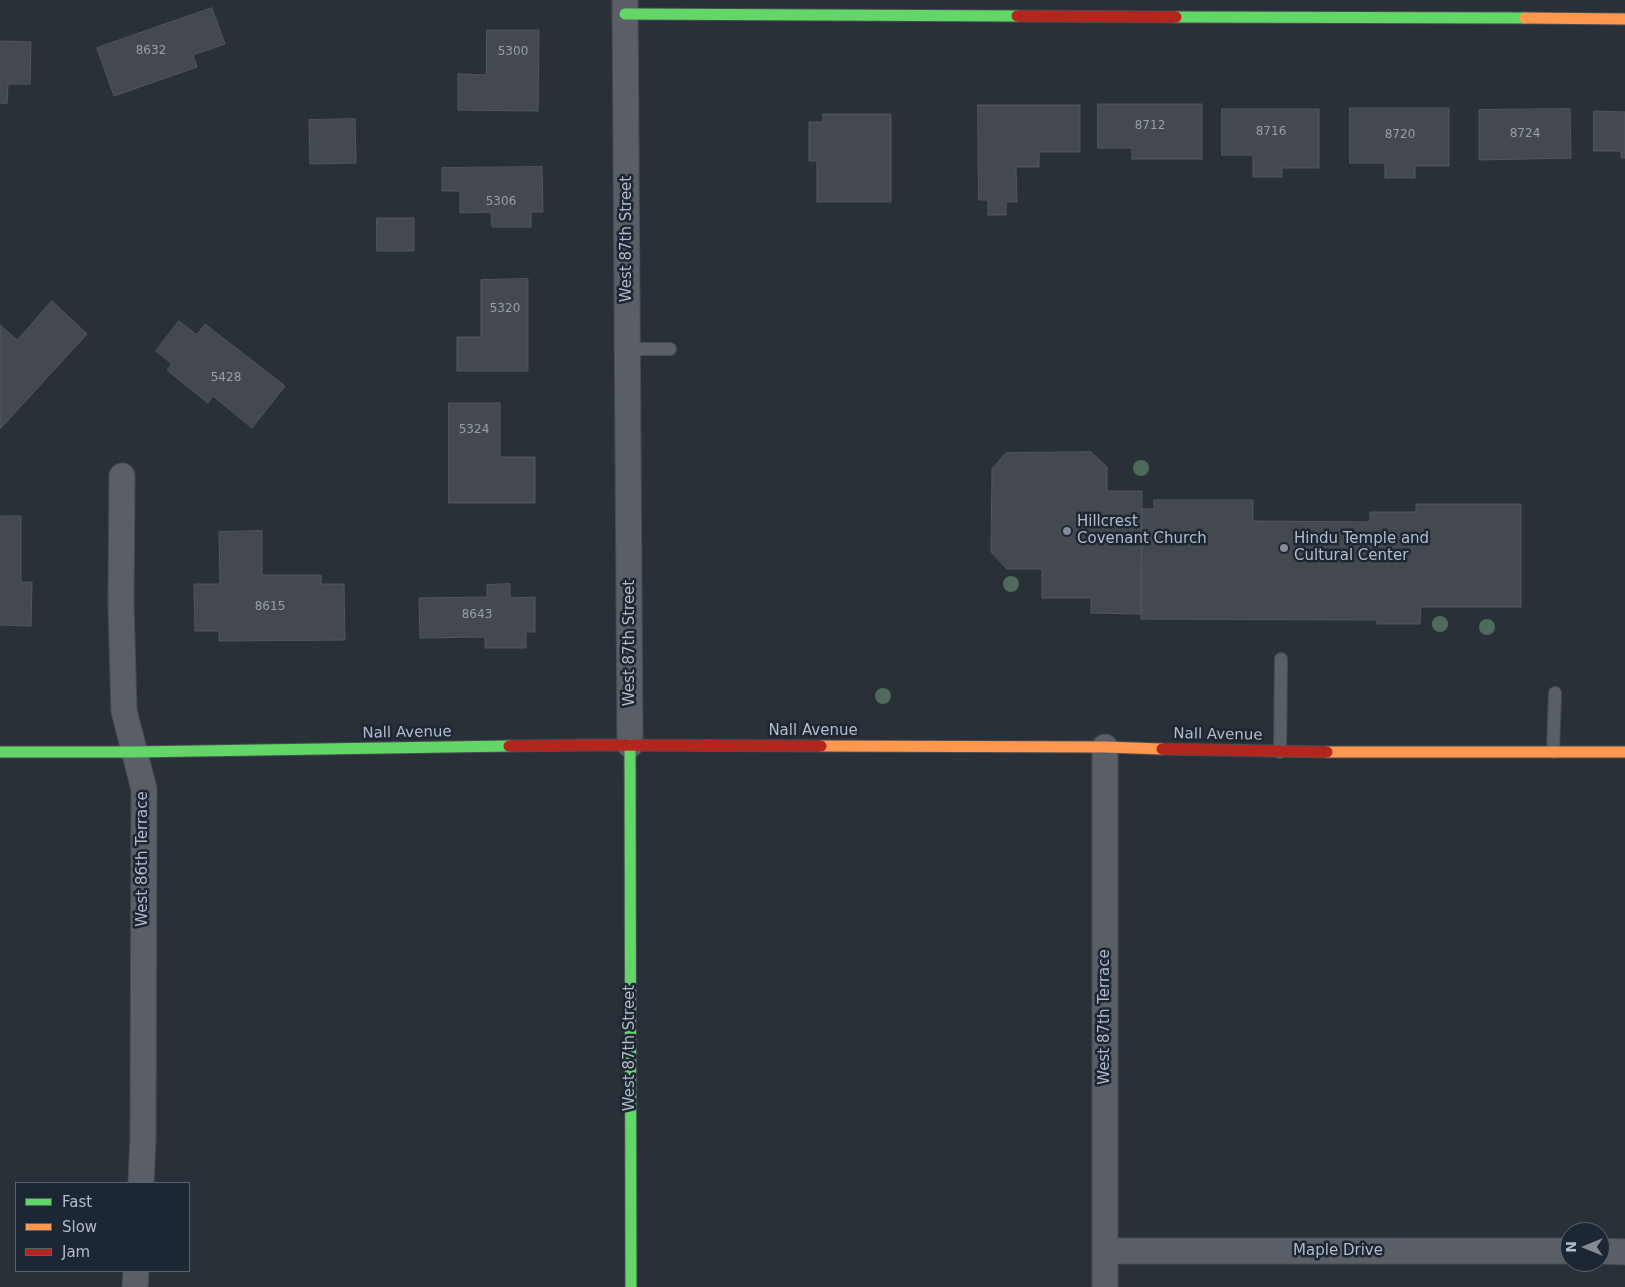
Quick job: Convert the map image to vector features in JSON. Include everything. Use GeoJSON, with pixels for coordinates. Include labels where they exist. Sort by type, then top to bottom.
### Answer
{"type":"FeatureCollection","features":[{"type":"Feature","properties":{"kind":"main road"},"geometry":{"type":"LineString","coordinates":[[625,7],[1625,19]]}},
{"type":"Feature","properties":{"kind":"main road","name":"Nall Avenue"},"geometry":{"type":"LineString","coordinates":[[0,752],[630,745],[1105,747],[1280,752],[1625,752]]}},
{"type":"Feature","properties":{"kind":"main road","name":"West 87th Street"},"geometry":{"type":"LineString","coordinates":[[630,745],[631,1287]]}},
{"type":"Feature","properties":{"kind":"street","name":"West 87th Street"},"geometry":{"type":"LineString","coordinates":[[625,7],[630,745]]}},
{"type":"Feature","properties":{"kind":"street","name":"West 86th Terrace"},"geometry":{"type":"LineString","coordinates":[[122,476],[121,605],[124,711],[144,789],[143,1140],[141,1182]]}},
{"type":"Feature","properties":{"kind":"street","name":"West 87th Terrace"},"geometry":{"type":"LineString","coordinates":[[1105,747],[1105,1287]]}},
{"type":"Feature","properties":{"kind":"street","name":"Maple Drive"},"geometry":{"type":"LineString","coordinates":[[1105,1251],[1560,1251]]}},
{"type":"Feature","properties":{"kind":"street"},"geometry":{"type":"LineString","coordinates":[[1610,1251],[1625,1252]]}},
{"type":"Feature","properties":{"kind":"street"},"geometry":{"type":"LineString","coordinates":[[135,1287],[136,1272]]}},
{"type":"Feature","properties":{"kind":"lane"},"geometry":{"type":"LineString","coordinates":[[627,350],[670,349]]}},
{"type":"Feature","properties":{"kind":"lane"},"geometry":{"type":"LineString","coordinates":[[1280,752],[1281,659]]}},
{"type":"Feature","properties":{"kind":"lane"},"geometry":{"type":"LineString","coordinates":[[1553,752],[1555,693]]}},
{"type":"Feature","properties":{"kind":"building"},"geometry":{"type":"Polygon","coordinates":[[[212,8],[225,44],[193,55],[197,67],[114,96],[97,48],[212,8]]]}},
{"type":"Feature","properties":{"kind":"building"},"geometry":{"type":"Polygon","coordinates":[[[487,30],[539,30],[538,111],[458,110],[458,74],[486,75],[487,30]]]}},
{"type":"Feature","properties":{"kind":"building"},"geometry":{"type":"Polygon","coordinates":[[[0,41],[31,42],[30,84],[8,84],[7,104],[0,103],[0,41]]]}},
{"type":"Feature","properties":{"kind":"building"},"geometry":{"type":"Polygon","coordinates":[[[1098,104],[1202,104],[1202,159],[1132,159],[1132,148],[1098,148],[1098,104]]]}},
{"type":"Feature","properties":{"kind":"building"},"geometry":{"type":"Polygon","coordinates":[[[978,105],[1080,105],[1080,152],[1039,152],[1039,167],[1016,167],[1017,202],[1006,202],[1006,215],[988,215],[988,200],[979,200],[978,105]]]}},
{"type":"Feature","properties":{"kind":"building"},"geometry":{"type":"Polygon","coordinates":[[[1350,108],[1449,108],[1449,166],[1415,166],[1415,178],[1385,178],[1385,163],[1350,163],[1350,108]]]}},
{"type":"Feature","properties":{"kind":"building"},"geometry":{"type":"Polygon","coordinates":[[[1222,109],[1319,109],[1319,168],[1282,168],[1282,177],[1253,177],[1253,155],[1222,155],[1222,109]]]}},
{"type":"Feature","properties":{"kind":"building"},"geometry":{"type":"Polygon","coordinates":[[[1570,109],[1571,158],[1479,160],[1479,110],[1570,109]]]}},
{"type":"Feature","properties":{"kind":"building"},"geometry":{"type":"Polygon","coordinates":[[[1594,111],[1625,112],[1625,158],[1621,158],[1621,151],[1594,151],[1594,111]]]}},
{"type":"Feature","properties":{"kind":"building"},"geometry":{"type":"Polygon","coordinates":[[[823,114],[891,114],[891,202],[817,202],[817,161],[809,161],[809,122],[823,122],[823,114]]]}},
{"type":"Feature","properties":{"kind":"building"},"geometry":{"type":"Polygon","coordinates":[[[355,119],[356,163],[310,164],[309,120],[355,119]]]}},
{"type":"Feature","properties":{"kind":"building"},"geometry":{"type":"Polygon","coordinates":[[[542,167],[543,212],[531,212],[531,227],[492,227],[491,212],[460,213],[460,191],[442,191],[442,168],[542,167]]]}},
{"type":"Feature","properties":{"kind":"building"},"geometry":{"type":"Polygon","coordinates":[[[377,218],[414,218],[414,251],[377,251],[377,218]]]}},
{"type":"Feature","properties":{"kind":"building"},"geometry":{"type":"Polygon","coordinates":[[[528,279],[528,371],[457,371],[457,337],[481,337],[481,280],[528,279]]]}},
{"type":"Feature","properties":{"kind":"building"},"geometry":{"type":"Polygon","coordinates":[[[52,301],[87,334],[0,429],[0,325],[17,340],[52,301]]]}},
{"type":"Feature","properties":{"kind":"building"},"geometry":{"type":"Polygon","coordinates":[[[179,321],[197,335],[205,324],[285,386],[252,428],[213,396],[208,403],[167,370],[172,364],[156,351],[179,321]]]}},
{"type":"Feature","properties":{"kind":"building"},"geometry":{"type":"Polygon","coordinates":[[[449,403],[500,403],[500,457],[535,457],[535,503],[449,503],[449,403]]]}},
{"type":"Feature","properties":{"kind":"building","name":"Hillcrest Covenant Church"},"geometry":{"type":"Polygon","coordinates":[[[1091,452],[1107,467],[1107,491],[1142,491],[1141,614],[1091,613],[1091,598],[1042,598],[1042,569],[1007,569],[991,552],[992,469],[1006,453],[1091,452]]]}},
{"type":"Feature","properties":{"kind":"building"},"geometry":{"type":"Polygon","coordinates":[[[1154,500],[1253,500],[1253,521],[1370,522],[1370,512],[1416,512],[1416,504],[1521,504],[1521,607],[1421,607],[1420,624],[1377,624],[1377,620],[1141,619],[1142,509],[1154,509],[1154,500]]]}},
{"type":"Feature","properties":{"kind":"building"},"geometry":{"type":"Polygon","coordinates":[[[0,516],[21,516],[21,582],[32,582],[31,626],[0,625],[0,516]]]}},
{"type":"Feature","properties":{"kind":"building"},"geometry":{"type":"Polygon","coordinates":[[[262,531],[262,575],[321,575],[321,584],[344,584],[345,640],[219,641],[219,631],[195,631],[194,584],[220,584],[219,532],[262,531]]]}},
{"type":"Feature","properties":{"kind":"building"},"geometry":{"type":"Polygon","coordinates":[[[510,584],[510,598],[535,597],[535,632],[526,632],[526,648],[485,648],[485,637],[420,638],[419,598],[487,597],[487,585],[510,584]]]}},
{"type":"Feature","properties":{"kind":"traffic: fast"},"geometry":{"type":"LineString","coordinates":[[625,14],[1017,16]]}},
{"type":"Feature","properties":{"kind":"traffic: fast"},"geometry":{"type":"LineString","coordinates":[[1176,17],[1525,18]]}},
{"type":"Feature","properties":{"kind":"traffic: fast"},"geometry":{"type":"LineString","coordinates":[[630,745],[631,1287]]}},
{"type":"Feature","properties":{"kind":"traffic: fast"},"geometry":{"type":"LineString","coordinates":[[0,752],[134,752],[509,746]]}},
{"type":"Feature","properties":{"kind":"traffic: slow"},"geometry":{"type":"LineString","coordinates":[[1525,18],[1625,19]]}},
{"type":"Feature","properties":{"kind":"traffic: slow"},"geometry":{"type":"LineString","coordinates":[[821,746],[1162,749]]}},
{"type":"Feature","properties":{"kind":"traffic: slow"},"geometry":{"type":"LineString","coordinates":[[1327,752],[1625,752]]}},
{"type":"Feature","properties":{"kind":"traffic: jam"},"geometry":{"type":"LineString","coordinates":[[1017,16],[1176,17]]}},
{"type":"Feature","properties":{"kind":"traffic: jam"},"geometry":{"type":"LineString","coordinates":[[509,746],[821,746]]}},
{"type":"Feature","properties":{"kind":"traffic: jam"},"geometry":{"type":"LineString","coordinates":[[1162,749],[1327,752]]}},
{"type":"Feature","properties":{"kind":"place","name":"Hillcrest Covenant Church"},"geometry":{"type":"Point","coordinates":[1067,531]}},
{"type":"Feature","properties":{"kind":"place","name":"Hindu Temple and Cultural Center"},"geometry":{"type":"Point","coordinates":[1284,548]}}]}
